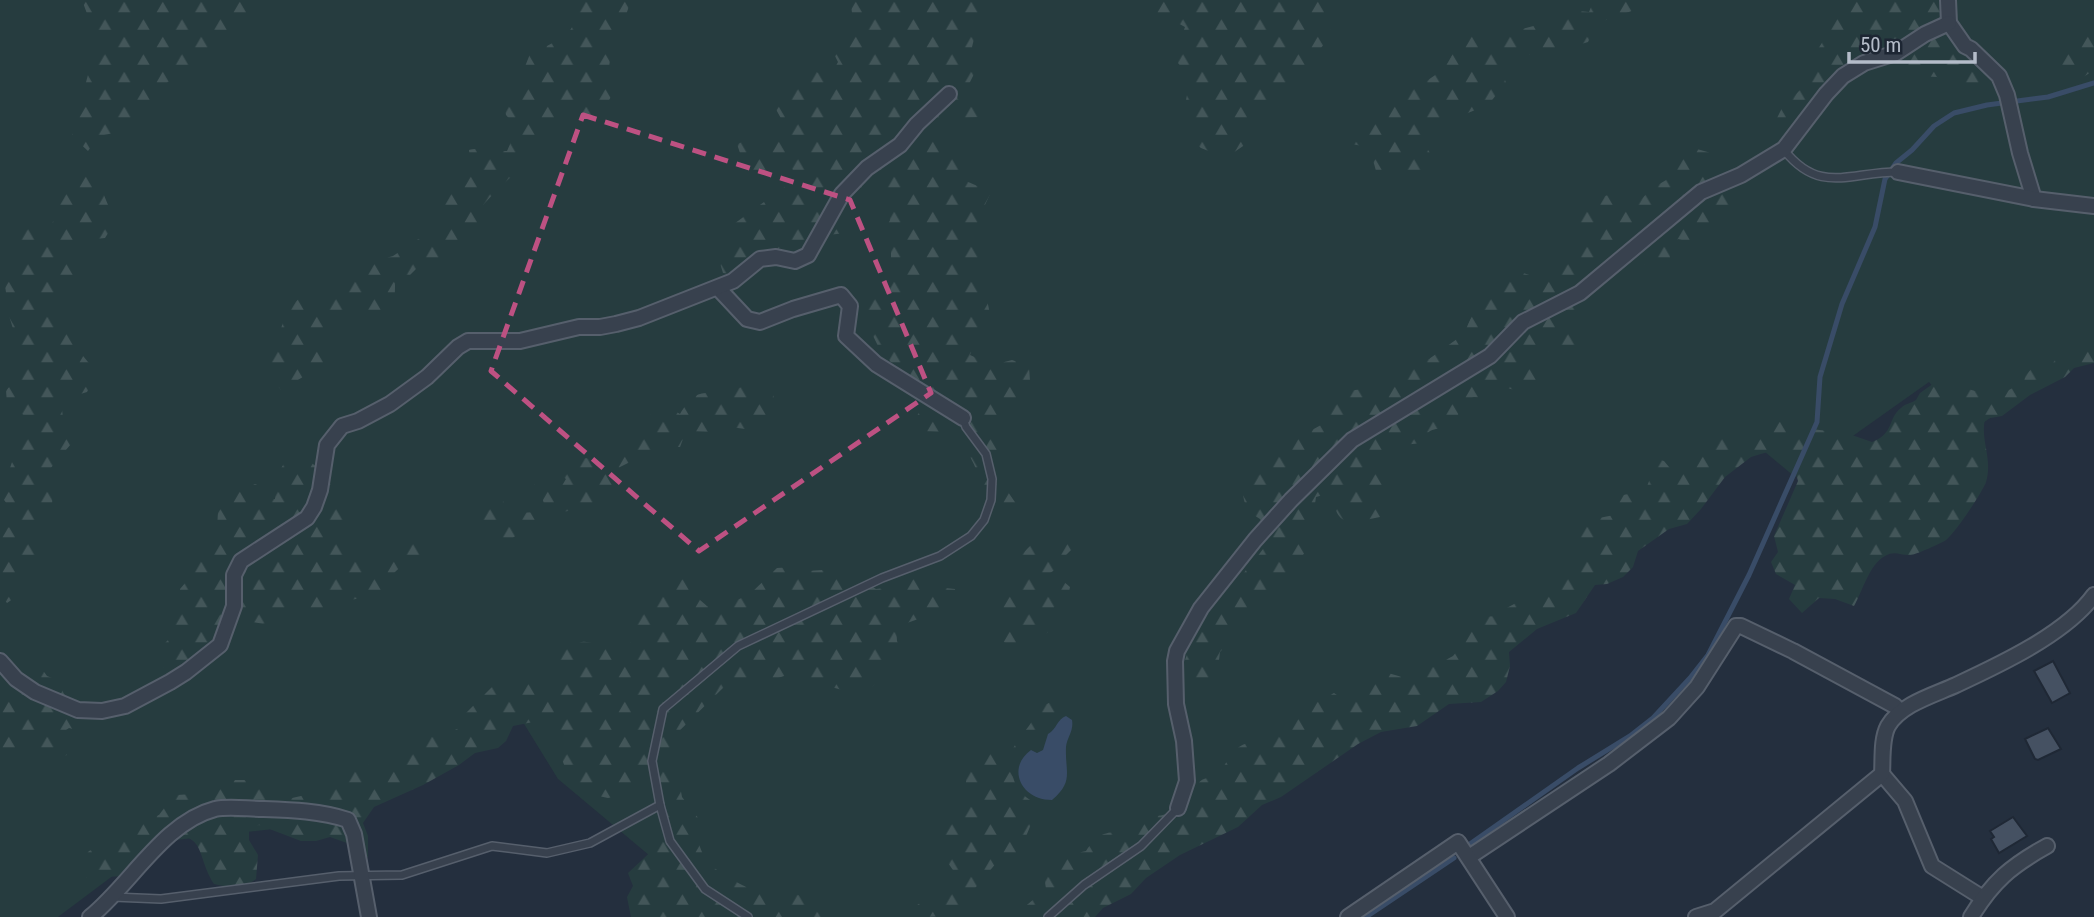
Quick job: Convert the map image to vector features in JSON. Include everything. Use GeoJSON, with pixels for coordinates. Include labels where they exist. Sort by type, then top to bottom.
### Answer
{"type":"FeatureCollection","features":[{"type":"Feature","properties":{"kind":"street"},"geometry":{"type":"LineString","coordinates":[[1948,0],[1949,23],[1965,46],[1998,76],[2011,107],[2020,153],[2034,199]]}},
{"type":"Feature","properties":{"kind":"street"},"geometry":{"type":"LineString","coordinates":[[1178,808],[1187,781],[1184,741],[1176,704],[1177,651],[1201,608],[1255,540],[1352,440],[1490,356],[1523,322],[1580,293],[1701,192],[1741,175],[1784,149],[1843,76],[1864,63],[1896,53],[1925,34],[1949,23]]}},
{"type":"Feature","properties":{"kind":"street"},"geometry":{"type":"LineString","coordinates":[[0,661],[16,679],[35,692],[78,710],[102,711],[125,706],[186,672],[219,645],[234,606],[234,575],[240,561],[307,518],[314,507],[320,490],[327,445],[342,426],[358,421],[390,404],[468,341],[520,341],[579,327],[616,324],[718,288],[733,281],[760,259],[776,257],[795,261],[808,255],[842,194],[867,168],[900,145],[917,124],[949,94]]}},
{"type":"Feature","properties":{"kind":"street"},"geometry":{"type":"LineString","coordinates":[[1898,172],[2034,199],[2094,206]]}},
{"type":"Feature","properties":{"kind":"street"},"geometry":{"type":"LineString","coordinates":[[718,288],[747,319],[760,322],[841,295],[850,306],[846,336],[855,346],[876,364],[962,418]]}},
{"type":"Feature","properties":{"kind":"street"},"geometry":{"type":"LineString","coordinates":[[1696,917],[1715,911],[1882,774],[1887,728],[1900,711],[1979,674],[2044,638],[2073,619],[2094,595]]}},
{"type":"Feature","properties":{"kind":"street"},"geometry":{"type":"LineString","coordinates":[[1469,857],[1609,764],[1669,718],[1696,687],[1736,626],[1793,651],[1900,711]]}},
{"type":"Feature","properties":{"kind":"street"},"geometry":{"type":"LineString","coordinates":[[1882,774],[1905,801],[1932,866],[1983,898]]}},
{"type":"Feature","properties":{"kind":"street"},"geometry":{"type":"LineString","coordinates":[[90,917],[113,897],[166,839],[195,816],[217,808],[292,810],[348,820],[354,834],[369,917]]}},
{"type":"Feature","properties":{"kind":"street"},"geometry":{"type":"LineString","coordinates":[[1348,917],[1458,842],[1507,917]]}},
{"type":"Feature","properties":{"kind":"street"},"geometry":{"type":"LineString","coordinates":[[1971,917],[1983,898],[2007,871],[2048,846]]}},
{"type":"Feature","properties":{"kind":"lane"},"geometry":{"type":"LineString","coordinates":[[1784,149],[1794,163],[1815,176],[1840,177],[1898,172]]}},
{"type":"Feature","properties":{"kind":"lane"},"geometry":{"type":"LineString","coordinates":[[748,917],[705,889],[670,841],[652,761],[663,709],[738,646],[812,609],[940,556],[971,536],[984,520],[991,500],[992,479],[986,454],[962,418]]}},
{"type":"Feature","properties":{"kind":"lane"},"geometry":{"type":"LineString","coordinates":[[113,897],[160,899],[362,875],[402,875],[492,846],[547,853],[590,843],[660,805]]}},
{"type":"Feature","properties":{"kind":"lane"},"geometry":{"type":"LineString","coordinates":[[1048,917],[1084,886],[1141,846],[1178,808]]}},
{"type":"Feature","properties":{"kind":"highlighted area"},"geometry":{"type":"Polygon","coordinates":[[[583,115],[850,200],[931,393],[699,551],[491,371],[583,115]]]}},
{"type":"Feature","properties":{"kind":"green space"},"geometry":{"type":"Polygon","coordinates":[[[0,0],[2094,0],[2094,346],[1970,432],[1929,382],[1795,477],[1747,437],[1680,509],[1326,746],[1060,917],[689,917],[656,861],[558,779],[513,706],[318,824],[158,842],[58,917],[0,917],[0,0]]]}},
{"type":"Feature","properties":{"kind":"green space"},"geometry":{"type":"Polygon","coordinates":[[[82,0],[255,0],[248,7],[243,31],[222,42],[164,85],[152,111],[129,130],[99,136],[88,151],[72,136],[78,98],[85,86],[97,41],[82,0]]]}},
{"type":"Feature","properties":{"kind":"green space"},"geometry":{"type":"Polygon","coordinates":[[[567,0],[631,0],[623,24],[612,42],[609,68],[615,90],[602,112],[587,125],[573,120],[550,128],[527,160],[484,204],[484,232],[463,253],[449,258],[446,270],[431,273],[418,267],[395,284],[394,300],[385,308],[365,314],[338,315],[331,322],[326,334],[323,365],[281,390],[269,375],[264,363],[279,349],[280,332],[288,311],[305,293],[324,298],[339,288],[339,279],[366,273],[376,261],[393,256],[420,238],[431,235],[439,226],[445,196],[465,173],[470,160],[469,150],[507,151],[515,133],[515,125],[506,115],[503,100],[522,74],[530,54],[544,55],[547,46],[567,35],[574,24],[567,0]]]}},
{"type":"Feature","properties":{"kind":"green space"},"geometry":{"type":"Polygon","coordinates":[[[850,0],[991,0],[987,20],[976,31],[972,47],[978,66],[967,88],[981,117],[947,119],[942,140],[961,147],[960,170],[942,175],[942,186],[966,181],[991,192],[978,220],[975,241],[991,319],[978,337],[970,355],[993,365],[1012,360],[1029,366],[1030,381],[1006,410],[998,461],[1006,475],[1008,492],[1019,508],[1009,527],[1001,521],[995,488],[982,486],[970,457],[952,432],[922,431],[915,419],[924,405],[899,388],[894,366],[878,346],[860,309],[870,294],[891,284],[891,249],[883,234],[890,220],[883,197],[872,187],[854,203],[845,233],[820,236],[804,249],[786,244],[758,266],[744,273],[723,273],[719,260],[729,240],[727,229],[786,186],[796,172],[785,164],[764,171],[750,171],[737,144],[754,137],[774,146],[783,122],[773,104],[784,85],[799,80],[806,68],[830,77],[838,62],[832,50],[845,39],[851,29],[850,0]]]}},
{"type":"Feature","properties":{"kind":"green space"},"geometry":{"type":"Polygon","coordinates":[[[1151,0],[1342,0],[1341,7],[1334,13],[1328,39],[1312,70],[1284,102],[1254,128],[1249,142],[1230,155],[1216,154],[1194,142],[1184,111],[1189,84],[1186,73],[1178,63],[1176,52],[1185,27],[1172,20],[1160,20],[1151,12],[1151,0]]]}},
{"type":"Feature","properties":{"kind":"green space"},"geometry":{"type":"Polygon","coordinates":[[[1594,0],[1672,0],[1597,23],[1588,42],[1568,48],[1544,48],[1501,67],[1506,83],[1488,105],[1435,126],[1422,139],[1435,162],[1421,175],[1401,171],[1388,178],[1376,171],[1366,149],[1351,144],[1348,135],[1369,119],[1388,112],[1406,89],[1428,80],[1444,69],[1456,48],[1470,34],[1486,30],[1511,32],[1541,24],[1553,14],[1568,10],[1589,12],[1594,0]]]}},
{"type":"Feature","properties":{"kind":"green space"},"geometry":{"type":"Polygon","coordinates":[[[1841,0],[1943,0],[1942,33],[1963,49],[1975,63],[1983,78],[1984,87],[1967,89],[1945,83],[1937,77],[1918,76],[1906,65],[1889,60],[1860,62],[1799,125],[1779,129],[1773,126],[1782,108],[1806,84],[1806,68],[1837,19],[1841,0]]]}},
{"type":"Feature","properties":{"kind":"green space"},"geometry":{"type":"Polygon","coordinates":[[[2090,34],[2094,35],[2094,70],[2079,80],[2070,80],[2059,59],[2090,34]]]}},
{"type":"Feature","properties":{"kind":"green space"},"geometry":{"type":"Polygon","coordinates":[[[1697,149],[1711,153],[1714,183],[1725,191],[1732,208],[1725,218],[1708,226],[1706,238],[1697,244],[1678,239],[1670,247],[1670,259],[1631,267],[1623,277],[1602,278],[1584,298],[1580,314],[1574,319],[1580,336],[1578,348],[1568,355],[1553,349],[1541,356],[1536,365],[1541,377],[1534,388],[1515,390],[1502,387],[1486,399],[1474,397],[1465,401],[1453,425],[1431,431],[1422,443],[1403,445],[1372,463],[1385,483],[1389,498],[1380,517],[1356,525],[1342,519],[1327,494],[1316,497],[1315,504],[1321,515],[1319,525],[1308,527],[1299,523],[1310,545],[1290,577],[1276,583],[1275,593],[1252,609],[1245,624],[1220,652],[1218,668],[1210,680],[1192,681],[1181,673],[1189,649],[1208,612],[1226,593],[1236,587],[1263,549],[1270,534],[1261,527],[1260,519],[1245,504],[1244,482],[1264,468],[1281,447],[1321,425],[1321,404],[1340,392],[1386,386],[1401,373],[1429,359],[1464,334],[1482,291],[1493,282],[1506,279],[1519,271],[1548,277],[1564,268],[1561,258],[1574,245],[1583,229],[1580,218],[1595,198],[1618,193],[1626,202],[1638,202],[1654,187],[1675,175],[1683,159],[1697,149]]]}},
{"type":"Feature","properties":{"kind":"green space"},"geometry":{"type":"Polygon","coordinates":[[[76,170],[99,183],[115,222],[105,238],[75,241],[65,253],[74,273],[53,312],[67,326],[79,351],[97,373],[87,392],[61,400],[63,418],[76,438],[50,469],[53,484],[52,507],[42,521],[36,566],[22,577],[20,594],[7,603],[1,596],[4,582],[0,578],[0,528],[13,527],[14,514],[2,497],[20,438],[15,423],[25,416],[7,404],[6,390],[19,377],[18,362],[9,347],[15,335],[4,279],[29,257],[22,252],[17,235],[33,226],[46,231],[58,215],[59,196],[76,170]]]}},
{"type":"Feature","properties":{"kind":"green space"},"geometry":{"type":"Polygon","coordinates":[[[2094,339],[2094,363],[2074,368],[2065,377],[2030,395],[2002,416],[1985,419],[1988,474],[1984,487],[1968,512],[1944,542],[1913,554],[1892,553],[1879,560],[1854,606],[1835,599],[1819,598],[1802,613],[1789,599],[1795,585],[1776,574],[1771,562],[1778,552],[1774,536],[1798,481],[1793,462],[1787,455],[1774,450],[1751,457],[1725,477],[1687,524],[1669,529],[1638,551],[1633,567],[1623,577],[1607,584],[1595,585],[1576,613],[1537,629],[1509,652],[1510,666],[1506,682],[1481,702],[1449,704],[1417,726],[1381,732],[1358,744],[1281,797],[1262,805],[1238,827],[1180,855],[1146,878],[1131,894],[1103,908],[1095,917],[1018,917],[1022,909],[1046,889],[1041,876],[1051,867],[1067,857],[1086,851],[1100,836],[1120,832],[1129,819],[1144,813],[1156,816],[1167,814],[1190,804],[1200,781],[1217,774],[1241,746],[1247,743],[1266,747],[1285,723],[1302,719],[1315,703],[1334,693],[1344,700],[1351,700],[1362,694],[1362,681],[1369,673],[1388,673],[1402,677],[1418,675],[1453,656],[1464,643],[1467,630],[1479,617],[1498,616],[1565,568],[1575,555],[1572,539],[1576,519],[1590,514],[1599,518],[1614,515],[1614,499],[1646,489],[1651,476],[1645,467],[1654,458],[1664,461],[1674,473],[1683,472],[1693,465],[1706,443],[1719,435],[1763,433],[1782,420],[1792,420],[1802,428],[1846,433],[1872,442],[1888,430],[1902,407],[1916,400],[1920,393],[1937,381],[1983,393],[1999,388],[2007,391],[2024,382],[2025,376],[2033,367],[2043,369],[2051,366],[2055,360],[2063,360],[2094,339]]]}},
{"type":"Feature","properties":{"kind":"green space"},"geometry":{"type":"Polygon","coordinates":[[[750,385],[772,392],[774,396],[775,405],[770,425],[748,429],[726,425],[716,432],[690,431],[680,447],[668,447],[653,461],[630,462],[620,467],[615,475],[613,489],[606,497],[580,509],[562,512],[540,531],[517,535],[507,542],[495,545],[484,542],[476,532],[475,521],[479,511],[489,503],[493,495],[502,499],[508,510],[516,513],[539,512],[545,507],[534,486],[537,479],[544,479],[560,489],[566,479],[558,470],[556,459],[564,450],[584,458],[607,457],[638,434],[653,410],[661,403],[680,414],[699,394],[726,395],[750,385]]]}},
{"type":"Feature","properties":{"kind":"green space"},"geometry":{"type":"Polygon","coordinates":[[[291,457],[309,461],[326,474],[347,515],[344,529],[349,543],[360,557],[381,555],[424,542],[435,551],[432,557],[423,563],[401,568],[394,573],[383,591],[376,595],[339,602],[315,614],[289,608],[268,623],[243,620],[235,624],[228,634],[214,636],[186,663],[165,669],[161,663],[161,647],[172,636],[180,604],[180,589],[186,582],[189,561],[217,531],[219,490],[255,484],[262,487],[266,500],[275,499],[280,471],[291,457]]]}},
{"type":"Feature","properties":{"kind":"green space"},"geometry":{"type":"Polygon","coordinates":[[[1070,529],[1076,533],[1076,545],[1063,558],[1064,564],[1046,579],[1052,586],[1063,581],[1070,587],[1068,597],[1054,607],[1051,629],[1035,645],[1028,649],[1013,647],[1002,641],[1003,623],[999,599],[1004,589],[1012,587],[1020,578],[1016,569],[1017,559],[1031,545],[1049,545],[1070,529]]]}},
{"type":"Feature","properties":{"kind":"green space"},"geometry":{"type":"Polygon","coordinates":[[[794,567],[807,571],[822,570],[852,575],[876,589],[893,587],[902,577],[909,578],[955,589],[957,605],[934,624],[921,618],[896,627],[897,641],[903,654],[889,666],[870,690],[857,694],[787,675],[766,682],[725,686],[671,739],[682,797],[702,823],[697,840],[706,860],[721,873],[755,891],[777,898],[796,894],[813,901],[819,913],[825,917],[631,917],[627,897],[633,886],[628,873],[658,845],[660,805],[657,790],[645,784],[630,793],[608,798],[589,794],[568,776],[562,759],[547,734],[533,722],[513,726],[506,741],[498,748],[475,753],[423,785],[374,807],[363,823],[368,836],[368,857],[353,860],[347,843],[330,837],[301,841],[259,825],[249,828],[249,840],[258,855],[256,879],[241,886],[214,884],[194,841],[176,834],[161,833],[139,865],[124,876],[87,878],[81,868],[89,851],[106,844],[132,821],[159,815],[177,795],[193,794],[227,780],[246,780],[253,783],[274,802],[319,792],[330,794],[345,777],[351,754],[360,752],[369,766],[379,768],[389,759],[405,754],[428,737],[442,736],[457,729],[458,721],[495,684],[506,682],[513,685],[523,678],[541,689],[550,688],[557,677],[558,658],[565,649],[582,642],[601,646],[626,646],[638,637],[638,629],[628,621],[640,604],[675,581],[688,578],[699,581],[700,600],[707,606],[722,606],[749,595],[777,568],[794,567]]]}},
{"type":"Feature","properties":{"kind":"green space"},"geometry":{"type":"Polygon","coordinates":[[[0,665],[20,668],[30,665],[42,669],[47,676],[57,680],[64,694],[82,708],[91,720],[85,732],[69,728],[66,730],[67,755],[47,758],[15,750],[0,753],[0,665]]]}},
{"type":"Feature","properties":{"kind":"green space"},"geometry":{"type":"Polygon","coordinates":[[[1051,702],[1060,709],[1053,720],[1041,730],[1040,742],[1025,748],[1013,766],[1014,781],[1018,789],[1036,804],[1017,858],[1003,856],[951,913],[945,916],[901,917],[928,897],[945,897],[957,887],[955,873],[946,860],[942,840],[966,790],[966,762],[973,752],[986,746],[1000,752],[1012,750],[1040,707],[1051,702]]]}},
{"type":"Feature","properties":{"kind":"water"},"geometry":{"type":"Polygon","coordinates":[[[1066,716],[1072,720],[1072,724],[1066,747],[1066,782],[1052,800],[1041,799],[1032,795],[1020,782],[1019,765],[1031,750],[1037,753],[1043,750],[1048,734],[1066,716]]]}},
{"type":"Feature","properties":{"kind":"building"},"geometry":{"type":"Polygon","coordinates":[[[2053,661],[2070,693],[2052,703],[2034,671],[2053,661]]]}},
{"type":"Feature","properties":{"kind":"building"},"geometry":{"type":"Polygon","coordinates":[[[2048,728],[2061,749],[2035,759],[2025,739],[2048,728]]]}},
{"type":"Feature","properties":{"kind":"building"},"geometry":{"type":"Polygon","coordinates":[[[2013,817],[2027,836],[1999,853],[1991,839],[1994,837],[1990,831],[2013,817]]]}},
{"type":"Feature","properties":{"kind":"waterway"},"geometry":{"type":"LineString","coordinates":[[1467,846],[1653,718],[1708,655],[1749,575],[1817,422],[1820,377],[1842,304],[1875,227],[1885,179],[1896,163],[1934,126],[1954,113],[1987,105],[2048,97],[2094,83]]}},
{"type":"Feature","properties":{"kind":"waterway"},"geometry":{"type":"LineString","coordinates":[[1366,917],[1454,858]]}}]}
